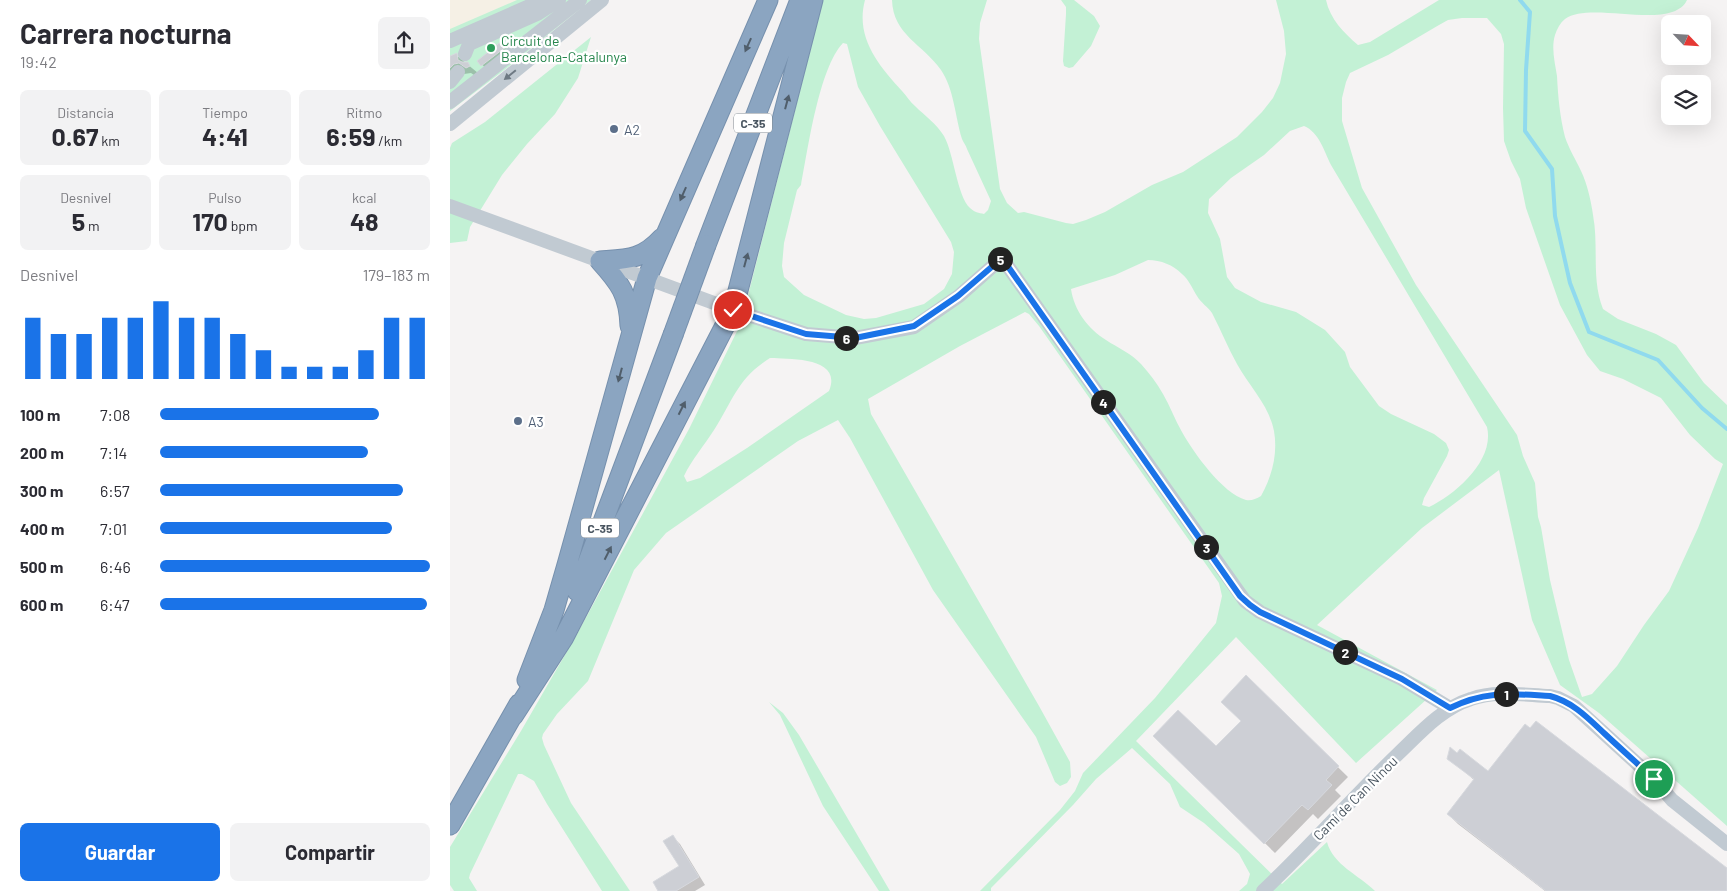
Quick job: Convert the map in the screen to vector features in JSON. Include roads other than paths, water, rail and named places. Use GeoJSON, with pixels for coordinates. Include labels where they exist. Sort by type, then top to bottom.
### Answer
{"type":"FeatureCollection","features":[{"type":"Feature","properties":{"kind":"highway"},"geometry":{"type":"LineString","coordinates":[[513,716],[556,601],[647,278],[768,0]]}},
{"type":"Feature","properties":{"kind":"highway","name":"C-35"},"geometry":{"type":"LineString","coordinates":[[450,825],[513,716],[574,596],[800,0]]}},
{"type":"Feature","properties":{"kind":"highway"},"geometry":{"type":"LineString","coordinates":[[513,716],[564,637],[733,310],[813,0]]}},
{"type":"Feature","properties":{"kind":"highway"},"geometry":{"type":"LineString","coordinates":[[600,261],[632,258],[644,253],[666,233]]}},
{"type":"Feature","properties":{"kind":"highway"},"geometry":{"type":"LineString","coordinates":[[600,261],[615,277],[624,293],[629,314],[630,338]]}},
{"type":"Feature","properties":{"kind":"street"},"geometry":{"type":"LineString","coordinates":[[450,41],[543,0]]}},
{"type":"Feature","properties":{"kind":"street"},"geometry":{"type":"LineString","coordinates":[[465,54],[469,44],[539,13],[559,0]]}},
{"type":"Feature","properties":{"kind":"street"},"geometry":{"type":"LineString","coordinates":[[450,102],[580,0]]}},
{"type":"Feature","properties":{"kind":"street"},"geometry":{"type":"LineString","coordinates":[[450,124],[602,0]]}},
{"type":"Feature","properties":{"kind":"street"},"geometry":{"type":"LineString","coordinates":[[450,206],[733,310],[806,334],[855,338],[914,326],[958,296],[1002,258],[1245,600],[1260,612],[1402,679],[1450,708]]}},
{"type":"Feature","properties":{"kind":"street","name":"Camí de Can Ninou"},"geometry":{"type":"LineString","coordinates":[[1262,891],[1371,779],[1424,729],[1450,708],[1471,699],[1494,694],[1550,696],[1566,702],[1580,712],[1654,779],[1672,800],[1727,844]]}},
{"type":"Feature","properties":{"kind":"waterway"},"geometry":{"type":"LineString","coordinates":[[1520,0],[1530,12],[1526,70],[1525,131],[1552,169],[1555,216],[1570,283],[1589,332],[1658,360],[1702,408],[1727,429]]}},
{"type":"Feature","properties":{"kind":"place","name":"Circuit de Barcelona-Catalunya"},"geometry":{"type":"Point","coordinates":[491,48]}},
{"type":"Feature","properties":{"kind":"place","name":"A2"},"geometry":{"type":"Point","coordinates":[614,129]}},
{"type":"Feature","properties":{"kind":"place","name":"A3"},"geometry":{"type":"Point","coordinates":[518,421]}}]}
